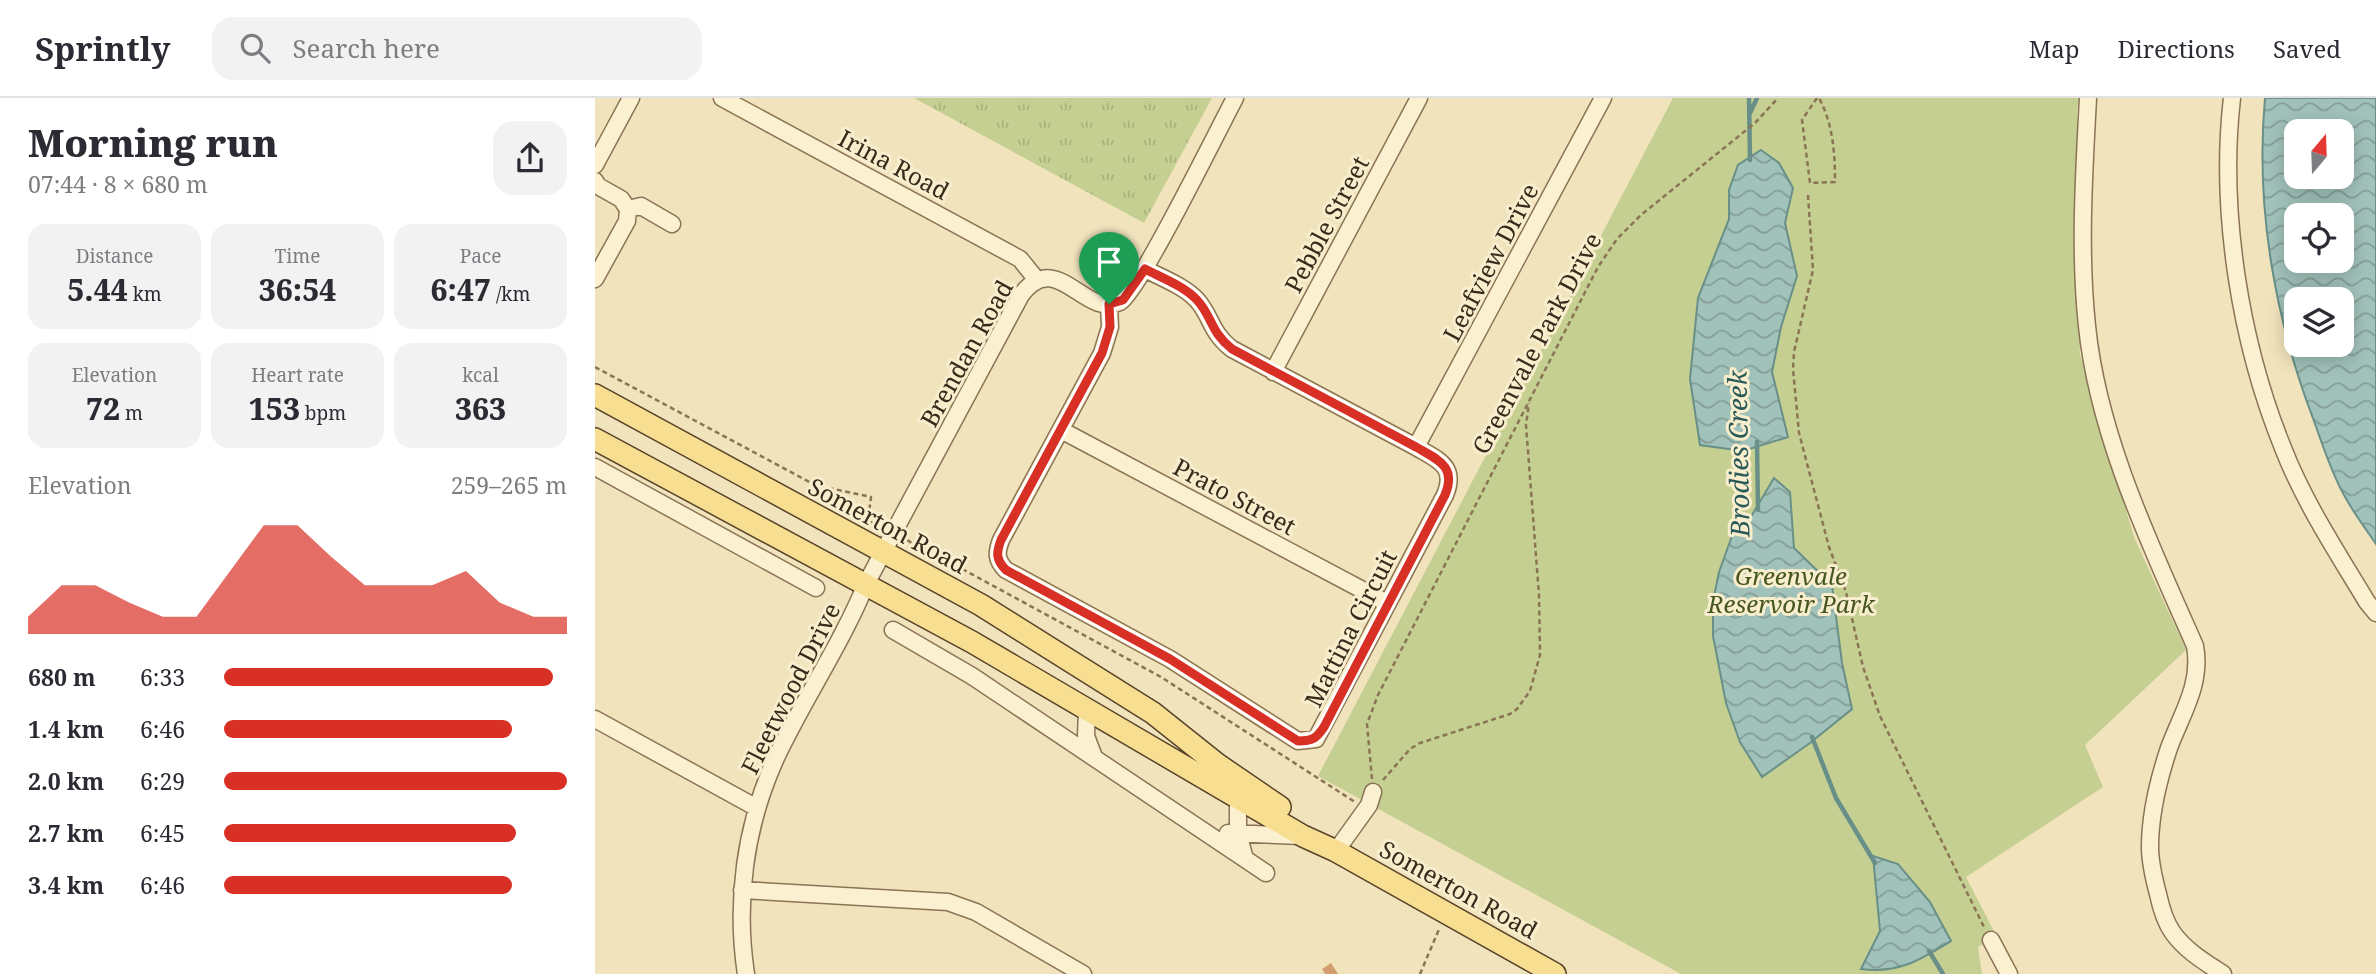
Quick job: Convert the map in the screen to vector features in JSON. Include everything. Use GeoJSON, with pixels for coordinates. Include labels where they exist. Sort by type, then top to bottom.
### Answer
{"type":"FeatureCollection","features":[{"type":"Feature","properties":{"kind":"main road","name":"Somerton Road"},"geometry":{"type":"LineString","coordinates":[[595,395],[981,605],[1063,655],[1153,713],[1217,764],[1309,826],[1336,851]]}},
{"type":"Feature","properties":{"kind":"main road","name":"Somerton Road"},"geometry":{"type":"LineString","coordinates":[[595,439],[972,642],[1303,836],[1447,911],[1555,974]]}},
{"type":"Feature","properties":{"kind":"street"},"geometry":{"type":"LineString","coordinates":[[595,165],[631,98]]}},
{"type":"Feature","properties":{"kind":"street","name":"Irina Road"},"geometry":{"type":"LineString","coordinates":[[722,98],[1020,258],[1037,280]]}},
{"type":"Feature","properties":{"kind":"street"},"geometry":{"type":"LineString","coordinates":[[1109,304],[1123,300],[1145,269],[1235,98]]}},
{"type":"Feature","properties":{"kind":"street","name":"Pebble Street"},"geometry":{"type":"LineString","coordinates":[[1273,372],[1419,98]]}},
{"type":"Feature","properties":{"kind":"street","name":"Leafview Drive"},"geometry":{"type":"LineString","coordinates":[[1416,447],[1603,98]]}},
{"type":"Feature","properties":{"kind":"street"},"geometry":{"type":"LineString","coordinates":[[2088,98],[2084,257],[2087,326],[2095,375],[2129,492],[2195,646],[2197,662],[2191,696],[2169,748],[2159,786],[2152,822],[2151,866],[2161,907],[2173,932],[2192,952],[2223,974]]}},
{"type":"Feature","properties":{"kind":"street"},"geometry":{"type":"LineString","coordinates":[[2232,98],[2227,138],[2228,198],[2241,298],[2263,391],[2283,449],[2316,517],[2376,613]]}},
{"type":"Feature","properties":{"kind":"street"},"geometry":{"type":"LineString","coordinates":[[595,181],[598,186],[621,199],[628,209],[627,221],[595,279]]}},
{"type":"Feature","properties":{"kind":"street"},"geometry":{"type":"LineString","coordinates":[[628,209],[641,206],[672,224]]}},
{"type":"Feature","properties":{"kind":"street","name":"Mattina Circuit"},"geometry":{"type":"LineString","coordinates":[[1109,304],[1110,327],[1102,353],[1001,540],[998,549],[999,563],[1006,570],[1170,659],[1298,741],[1316,738],[1450,484],[1448,470],[1441,461],[1273,372],[1221,341],[1198,301],[1145,269]]}},
{"type":"Feature","properties":{"kind":"street","name":"Brendan Road"},"geometry":{"type":"LineString","coordinates":[[883,552],[1028,285],[1049,278],[1096,302],[1109,304]]}},
{"type":"Feature","properties":{"kind":"street","name":"Prato Street"},"geometry":{"type":"LineString","coordinates":[[1061,430],[1387,603]]}},
{"type":"Feature","properties":{"kind":"street"},"geometry":{"type":"LineString","coordinates":[[595,467],[816,588]]}},
{"type":"Feature","properties":{"kind":"street","name":"Fleetwood Drive"},"geometry":{"type":"LineString","coordinates":[[746,974],[742,890],[757,808],[780,750],[856,609],[883,552]]}},
{"type":"Feature","properties":{"kind":"street"},"geometry":{"type":"LineString","coordinates":[[779,568],[804,567],[823,562]]}},
{"type":"Feature","properties":{"kind":"street"},"geometry":{"type":"LineString","coordinates":[[893,630],[961,669],[1266,873]]}},
{"type":"Feature","properties":{"kind":"street"},"geometry":{"type":"LineString","coordinates":[[1087,709],[1086,736],[1094,757]]}},
{"type":"Feature","properties":{"kind":"street"},"geometry":{"type":"LineString","coordinates":[[595,719],[757,808]]}},
{"type":"Feature","properties":{"kind":"street","name":"Somerton Road"},"geometry":{"type":"LineString","coordinates":[[1217,764],[1238,797]]}},
{"type":"Feature","properties":{"kind":"street"},"geometry":{"type":"LineString","coordinates":[[1336,851],[1366,809],[1373,792]]}},
{"type":"Feature","properties":{"kind":"street"},"geometry":{"type":"LineString","coordinates":[[1238,797],[1238,834],[1245,859]]}},
{"type":"Feature","properties":{"kind":"street","name":"Somerton Road"},"geometry":{"type":"LineString","coordinates":[[1205,832],[1303,836]]}},
{"type":"Feature","properties":{"kind":"street"},"geometry":{"type":"LineString","coordinates":[[742,890],[948,902],[976,912],[1083,974]]}},
{"type":"Feature","properties":{"kind":"street"},"geometry":{"type":"LineString","coordinates":[[1990,940],[2009,974]]}},
{"type":"Feature","properties":{"kind":"path","name":"Greenvale Park Drive"},"geometry":{"type":"LineString","coordinates":[[1373,792],[1367,736],[1367,724],[1372,708],[1598,267],[1617,239],[1641,215],[1737,138],[1778,98]]}},
{"type":"Feature","properties":{"kind":"path"},"geometry":{"type":"LineString","coordinates":[[1818,98],[1828,115],[1835,183],[1810,183],[1802,120],[1818,98]]}},
{"type":"Feature","properties":{"kind":"path"},"geometry":{"type":"LineString","coordinates":[[1808,195],[1813,270],[1794,352],[1793,369],[1799,433],[1829,547],[1846,592],[1863,667],[1879,716],[1990,940]]}},
{"type":"Feature","properties":{"kind":"path"},"geometry":{"type":"LineString","coordinates":[[595,367],[815,485],[871,497],[868,521],[917,546],[940,548],[942,558],[1161,677],[1366,809]]}},
{"type":"Feature","properties":{"kind":"path"},"geometry":{"type":"LineString","coordinates":[[1373,792],[1402,758],[1420,743],[1510,714],[1525,700],[1530,691],[1538,670],[1541,631],[1527,425],[1529,399]]}},
{"type":"Feature","properties":{"kind":"path"},"geometry":{"type":"LineString","coordinates":[[1420,974],[1447,911]]}},
{"type":"Feature","properties":{"kind":"green space"},"geometry":{"type":"Polygon","coordinates":[[[914,98],[1212,98],[1144,223],[914,98]]]}},
{"type":"Feature","properties":{"kind":"green space","name":"Greenvale Reservoir Park"},"geometry":{"type":"Polygon","coordinates":[[[1673,98],[2079,98],[2080,354],[2134,537],[2186,650],[2085,745],[2103,787],[1966,877],[1997,937],[1978,947],[1982,974],[1681,974],[1318,776],[1673,98]]]}},
{"type":"Feature","properties":{"kind":"water"},"geometry":{"type":"Polygon","coordinates":[[[2265,98],[2376,98],[2376,544],[2351,508],[2335,477],[2292,357],[2354,357],[2354,287],[2284,287],[2284,325],[2271,262],[2263,181],[2265,98]]]}},
{"type":"Feature","properties":{"kind":"water"},"geometry":{"type":"Polygon","coordinates":[[[1761,150],[1779,163],[1793,188],[1785,223],[1797,276],[1781,327],[1772,372],[1788,437],[1743,451],[1700,445],[1690,379],[1698,298],[1729,219],[1729,190],[1738,165],[1761,150]]]}},
{"type":"Feature","properties":{"kind":"water"},"geometry":{"type":"Polygon","coordinates":[[[1774,478],[1790,492],[1794,548],[1832,585],[1842,663],[1852,709],[1762,777],[1740,742],[1726,703],[1713,636],[1713,601],[1719,572],[1732,536],[1746,525],[1774,478]]]}},
{"type":"Feature","properties":{"kind":"water"},"geometry":{"type":"Polygon","coordinates":[[[1873,856],[1898,864],[1930,902],[1951,941],[1908,964],[1886,969],[1861,969],[1880,931],[1873,856]]]}},
{"type":"Feature","properties":{"kind":"building"},"geometry":{"type":"Polygon","coordinates":[[[1331,963],[1338,974],[1325,974],[1322,969],[1331,963]]]}},
{"type":"Feature","properties":{"kind":"waterway","name":"Brodies Creek"},"geometry":{"type":"LineString","coordinates":[[1749,98],[1750,160]]}},
{"type":"Feature","properties":{"kind":"waterway"},"geometry":{"type":"LineString","coordinates":[[1750,113],[1757,98]]}},
{"type":"Feature","properties":{"kind":"waterway","name":"Brodies Creek"},"geometry":{"type":"LineString","coordinates":[[1757,442],[1758,510]]}},
{"type":"Feature","properties":{"kind":"waterway","name":"Brodies Creek"},"geometry":{"type":"LineString","coordinates":[[1812,737],[1836,798],[1875,863]]}},
{"type":"Feature","properties":{"kind":"waterway","name":"Brodies Creek"},"geometry":{"type":"LineString","coordinates":[[1929,951],[1943,974]]}},
{"type":"Feature","properties":{"kind":"route"},"geometry":{"type":"LineString","coordinates":[[1145,269],[1198,301],[1213,330],[1221,341],[1232,349],[1441,461],[1448,470],[1450,484],[1445,495],[1316,738],[1298,741],[1170,659],[1006,570],[999,563],[997,557],[1001,540],[1102,353],[1110,327],[1109,304],[1123,300],[1145,269]]}}]}
